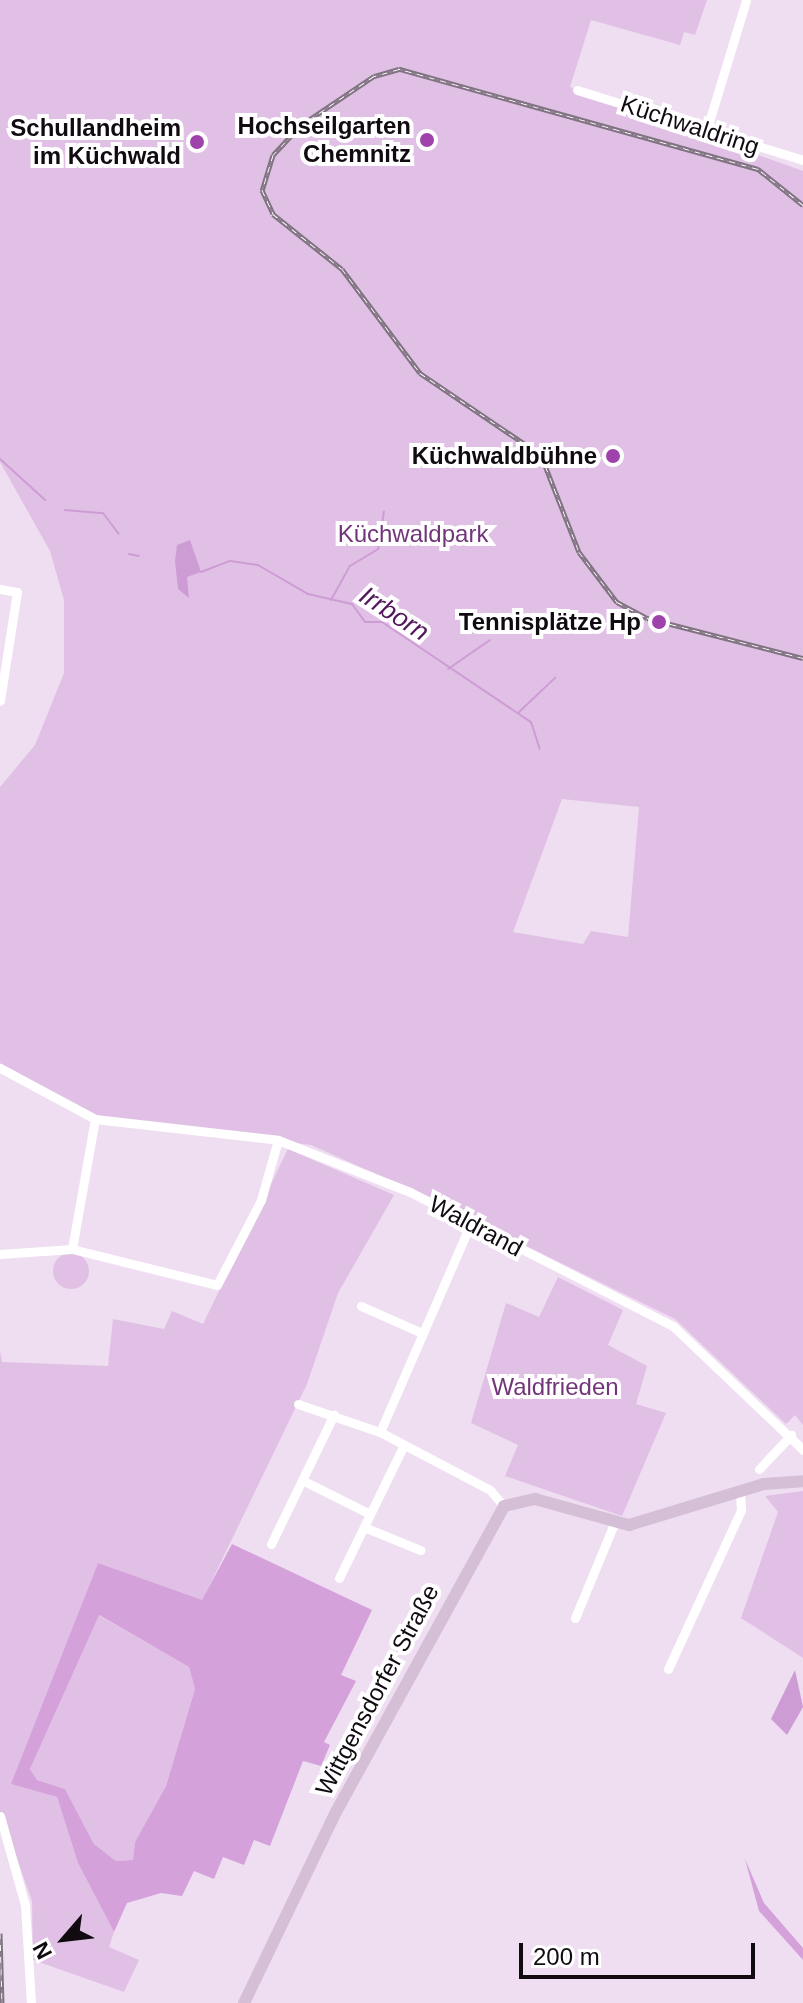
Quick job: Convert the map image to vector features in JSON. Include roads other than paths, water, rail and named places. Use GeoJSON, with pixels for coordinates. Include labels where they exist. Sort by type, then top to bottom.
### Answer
{"type":"FeatureCollection","features":[{"type":"Feature","properties":{"kind":"street"},"geometry":{"type":"LineString","coordinates":[[706,132],[746,0]]}},
{"type":"Feature","properties":{"kind":"street","name":"Küchwaldring"},"geometry":{"type":"LineString","coordinates":[[577,90],[803,160]]}},
{"type":"Feature","properties":{"kind":"street"},"geometry":{"type":"LineString","coordinates":[[0,589],[17,592],[0,701]]}},
{"type":"Feature","properties":{"kind":"street","name":"Waldrand"},"geometry":{"type":"LineString","coordinates":[[0,1068],[95,1119],[278,1140],[471,1223],[673,1326],[791,1435],[803,1450]]}},
{"type":"Feature","properties":{"kind":"street"},"geometry":{"type":"LineString","coordinates":[[72,1249],[95,1119]]}},
{"type":"Feature","properties":{"kind":"street"},"geometry":{"type":"LineString","coordinates":[[0,1254],[72,1249],[212,1287],[261,1200],[278,1140]]}},
{"type":"Feature","properties":{"kind":"street"},"geometry":{"type":"LineString","coordinates":[[380,1432],[471,1223]]}},
{"type":"Feature","properties":{"kind":"street"},"geometry":{"type":"LineString","coordinates":[[361,1306],[422,1333]]}},
{"type":"Feature","properties":{"kind":"street"},"geometry":{"type":"LineString","coordinates":[[298,1404],[380,1432],[490,1490],[504,1506],[535,1499],[614,1524],[740,1491],[803,1481]]}},
{"type":"Feature","properties":{"kind":"street"},"geometry":{"type":"LineString","coordinates":[[271,1544],[334,1414]]}},
{"type":"Feature","properties":{"kind":"street"},"geometry":{"type":"LineString","coordinates":[[759,1469],[791,1435]]}},
{"type":"Feature","properties":{"kind":"street"},"geometry":{"type":"LineString","coordinates":[[339,1578],[404,1445]]}},
{"type":"Feature","properties":{"kind":"street"},"geometry":{"type":"LineString","coordinates":[[302,1480],[370,1514]]}},
{"type":"Feature","properties":{"kind":"street"},"geometry":{"type":"LineString","coordinates":[[668,1669],[741,1510],[740,1491]]}},
{"type":"Feature","properties":{"kind":"street","name":"Wittgensdorfer Straße"},"geometry":{"type":"LineString","coordinates":[[244,2003],[336,1812],[504,1506]]}},
{"type":"Feature","properties":{"kind":"street"},"geometry":{"type":"LineString","coordinates":[[575,1618],[614,1524]]}},
{"type":"Feature","properties":{"kind":"street"},"geometry":{"type":"LineString","coordinates":[[364,1527],[420,1550]]}},
{"type":"Feature","properties":{"kind":"street"},"geometry":{"type":"LineString","coordinates":[[0,1816],[25,1905],[31,2003]]}},
{"type":"Feature","properties":{"kind":"waterway"},"geometry":{"type":"LineString","coordinates":[[0,459],[45,500]]}},
{"type":"Feature","properties":{"kind":"waterway","name":"Irrborn"},"geometry":{"type":"LineString","coordinates":[[65,510],[103,513],[119,534]]}},
{"type":"Feature","properties":{"kind":"waterway"},"geometry":{"type":"LineString","coordinates":[[331,600],[350,566],[378,549],[384,511]]}},
{"type":"Feature","properties":{"kind":"waterway"},"geometry":{"type":"LineString","coordinates":[[129,554],[139,556]]}},
{"type":"Feature","properties":{"kind":"waterway","name":"Irrborn"},"geometry":{"type":"LineString","coordinates":[[201,572],[230,561],[258,565],[308,594],[352,604],[365,622],[382,622],[531,722],[540,749]]}},
{"type":"Feature","properties":{"kind":"waterway"},"geometry":{"type":"LineString","coordinates":[[448,669],[490,640]]}},
{"type":"Feature","properties":{"kind":"waterway"},"geometry":{"type":"LineString","coordinates":[[519,712],[555,678]]}},
{"type":"Feature","properties":{"kind":"railway"},"geometry":{"type":"LineString","coordinates":[[803,205],[758,169],[399,69],[374,76],[301,125],[273,155],[262,190],[273,214],[342,269],[420,373],[541,455],[579,552],[617,602],[647,618],[803,658]]}},
{"type":"Feature","properties":{"kind":"railway"},"geometry":{"type":"LineString","coordinates":[[0,1933],[2,2003]]}},
{"type":"Feature","properties":{"kind":"place","name":"Hochseilgarten Chemnitz"},"geometry":{"type":"Point","coordinates":[427,140]}},
{"type":"Feature","properties":{"kind":"place","name":"Schullandheim im Küchwald"},"geometry":{"type":"Point","coordinates":[197,142]}},
{"type":"Feature","properties":{"kind":"place","name":"Küchwaldbühne"},"geometry":{"type":"Point","coordinates":[613,456]}},
{"type":"Feature","properties":{"kind":"place","name":"Tennisplätze Hp"},"geometry":{"type":"Point","coordinates":[659,622]}},
{"type":"Feature","properties":{"kind":"park label","name":"Küchwaldpark"},"geometry":{"type":"Point","coordinates":[413,534]}},
{"type":"Feature","properties":{"kind":"park label","name":"Waldfrieden"},"geometry":{"type":"Point","coordinates":[555,1387]}}]}
